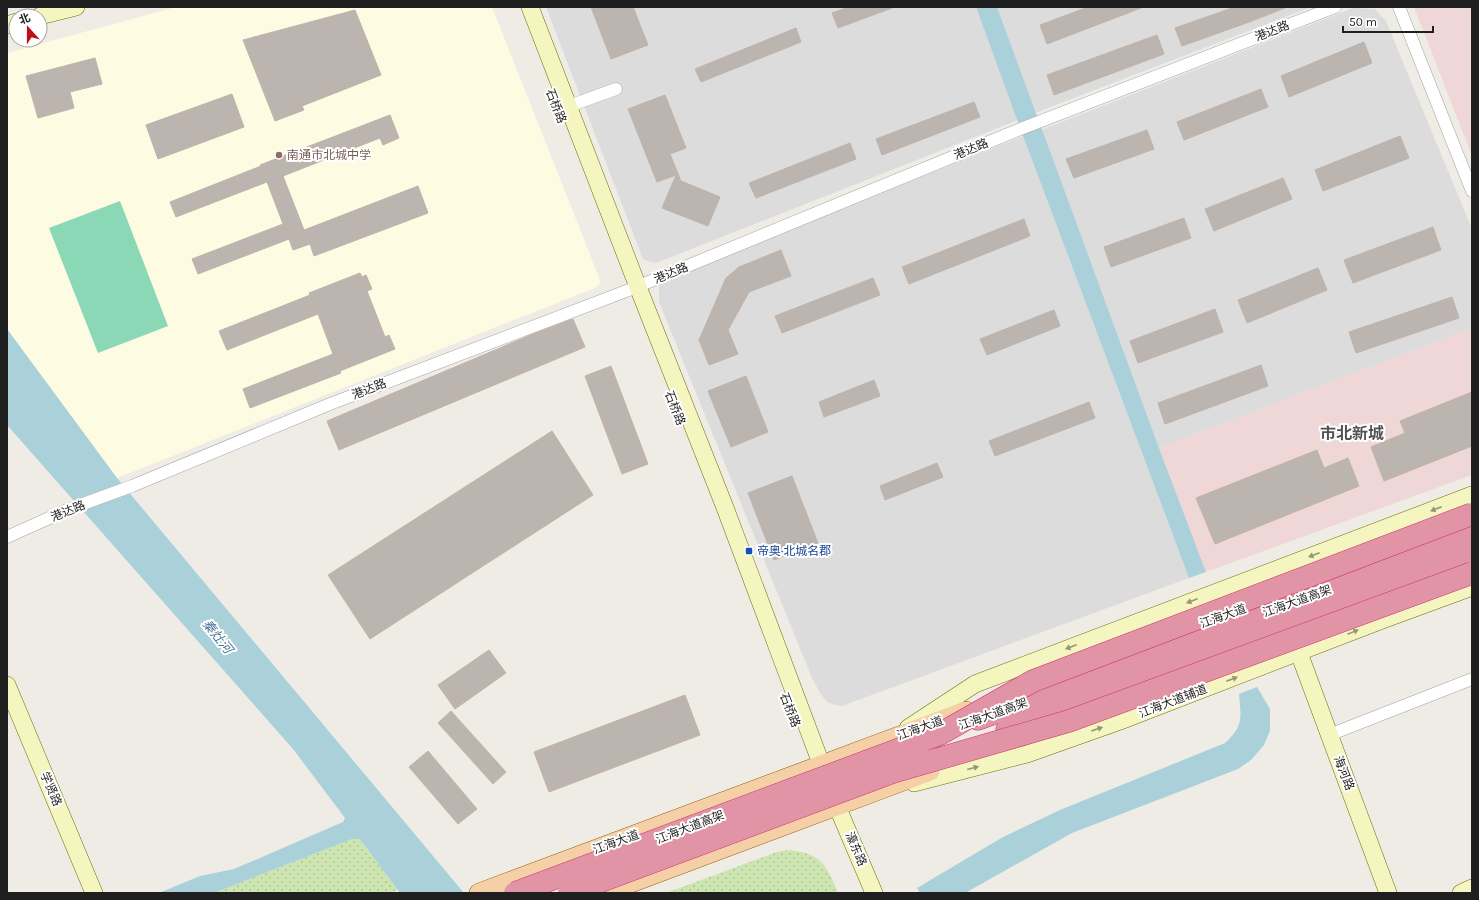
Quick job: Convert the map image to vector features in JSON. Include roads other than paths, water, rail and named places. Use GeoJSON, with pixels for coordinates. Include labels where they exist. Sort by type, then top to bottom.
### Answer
{"type":"FeatureCollection","features":[{"type":"Feature","properties":{"kind":"highway"},"geometry":{"type":"LineString","coordinates":[[940,734],[1033,681],[1472,514]]}},
{"type":"Feature","properties":{"kind":"highway","name":"江海大道高架"},"geometry":{"type":"LineString","coordinates":[[514,893],[1472,536]]}},
{"type":"Feature","properties":{"kind":"highway","name":"江海大道高架"},"geometry":{"type":"LineString","coordinates":[[570,893],[1472,557]]}},
{"type":"Feature","properties":{"kind":"highway"},"geometry":{"type":"LineString","coordinates":[[893,772],[1069,721],[1472,574]]}},
{"type":"Feature","properties":{"kind":"main road","name":"江海大道"},"geometry":{"type":"LineString","coordinates":[[480,893],[1472,524]]}},
{"type":"Feature","properties":{"kind":"main road"},"geometry":{"type":"LineString","coordinates":[[604,893],[1472,568]]}},
{"type":"Feature","properties":{"kind":"street"},"geometry":{"type":"LineString","coordinates":[[48,14],[76,7]]}},
{"type":"Feature","properties":{"kind":"street","name":"石桥路"},"geometry":{"type":"LineString","coordinates":[[519,7],[563,108],[634,289],[724,505],[833,807]]}},
{"type":"Feature","properties":{"kind":"street","name":"石桥路"},"geometry":{"type":"LineString","coordinates":[[530,7],[563,108]]}},
{"type":"Feature","properties":{"kind":"street","name":"港达路"},"geometry":{"type":"LineString","coordinates":[[7,537],[68,510],[132,486],[330,404],[634,289],[1040,121],[1334,7]]}},
{"type":"Feature","properties":{"kind":"street"},"geometry":{"type":"LineString","coordinates":[[1400,7],[1472,191]]}},
{"type":"Feature","properties":{"kind":"street"},"geometry":{"type":"LineString","coordinates":[[563,108],[616,89]]}},
{"type":"Feature","properties":{"kind":"street"},"geometry":{"type":"LineString","coordinates":[[892,739],[975,684],[1472,495]]}},
{"type":"Feature","properties":{"kind":"street","name":"江海大道辅道"},"geometry":{"type":"LineString","coordinates":[[867,794],[1027,754],[1120,721],[1472,587]]}},
{"type":"Feature","properties":{"kind":"street","name":"海河路"},"geometry":{"type":"LineString","coordinates":[[1299,653],[1388,893]]}},
{"type":"Feature","properties":{"kind":"street"},"geometry":{"type":"LineString","coordinates":[[1329,735],[1472,679]]}},
{"type":"Feature","properties":{"kind":"street","name":"学贤路"},"geometry":{"type":"LineString","coordinates":[[7,685],[94,893]]}},
{"type":"Feature","properties":{"kind":"street","name":"濠东路"},"geometry":{"type":"LineString","coordinates":[[833,807],[861,893]]}},
{"type":"Feature","properties":{"kind":"street","name":"濠东路"},"geometry":{"type":"LineString","coordinates":[[833,807],[874,893]]}},
{"type":"Feature","properties":{"kind":"street"},"geometry":{"type":"LineString","coordinates":[[1461,893],[1472,888]]}},
{"type":"Feature","properties":{"kind":"water"},"geometry":{"type":"Polygon","coordinates":[[[976,7],[997,7],[1206,572],[1189,578],[976,7]]]}},
{"type":"Feature","properties":{"kind":"water","name":"秦灶河"},"geometry":{"type":"Polygon","coordinates":[[[7,329],[117,478],[464,893],[400,893],[360,839],[352,839],[214,893],[159,893],[200,876],[234,869],[343,822],[345,818],[293,749],[7,425],[7,329]]]}},
{"type":"Feature","properties":{"kind":"water"},"geometry":{"type":"Polygon","coordinates":[[[1257,687],[1270,709],[1270,731],[1264,745],[1251,760],[1238,769],[1072,833],[965,893],[920,893],[917,888],[1003,837],[1060,810],[1225,743],[1231,737],[1240,721],[1239,694],[1257,687]]]}},
{"type":"Feature","properties":{"kind":"place","name":"南通市北城中学"},"geometry":{"type":"Point","coordinates":[279,155]}},
{"type":"Feature","properties":{"kind":"place","name":"帝奥·北城名郡"},"geometry":{"type":"Point","coordinates":[749,551]}},
{"type":"Feature","properties":{"kind":"district","name":"市北新城"},"geometry":{"type":"Point","coordinates":[1352,433]}}]}
